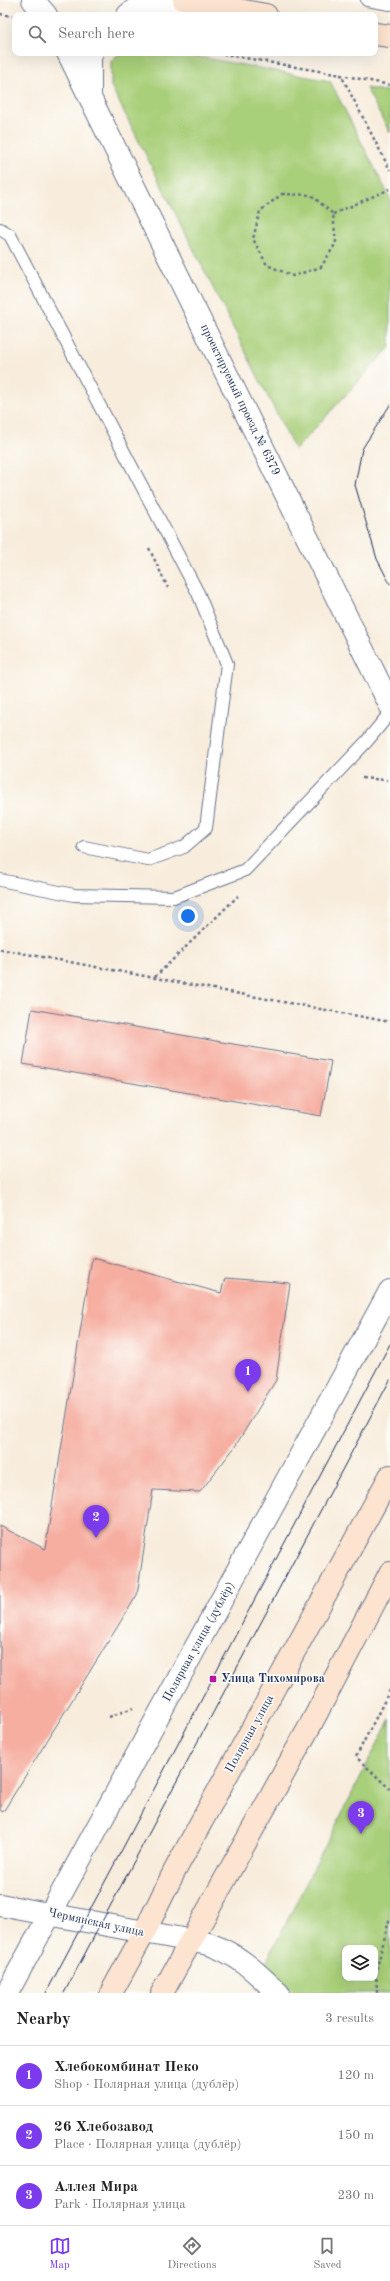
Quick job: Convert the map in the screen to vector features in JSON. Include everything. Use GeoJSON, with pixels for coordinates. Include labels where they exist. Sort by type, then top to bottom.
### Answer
{"type":"FeatureCollection","features":[{"type":"Feature","properties":{"kind":"main road"},"geometry":{"type":"LineString","coordinates":[[184,0],[248,12]]}},
{"type":"Feature","properties":{"kind":"main road"},"geometry":{"type":"LineString","coordinates":[[378,34],[390,36]]}},
{"type":"Feature","properties":{"kind":"main road","name":"Полярная улица"},"geometry":{"type":"LineString","coordinates":[[111,1993],[144,1933],[174,1872],[390,1476]]}},
{"type":"Feature","properties":{"kind":"main road"},"geometry":{"type":"LineString","coordinates":[[162,1993],[311,1724],[390,1574]]}},
{"type":"Feature","properties":{"kind":"street"},"geometry":{"type":"LineString","coordinates":[[33,0],[43,12]]}},
{"type":"Feature","properties":{"kind":"street"},"geometry":{"type":"LineString","coordinates":[[132,12],[142,4],[223,8]]}},
{"type":"Feature","properties":{"kind":"street","name":"проектируемый проезд № 6379"},"geometry":{"type":"LineString","coordinates":[[70,56],[390,705]]}},
{"type":"Feature","properties":{"kind":"street","name":"проектируемый проезд № 6379"},"geometry":{"type":"LineString","coordinates":[[90,56],[90,96]]}},
{"type":"Feature","properties":{"kind":"street","name":"Полярная улица (дублёр)"},"geometry":{"type":"LineString","coordinates":[[7,1993],[390,1291]]}},
{"type":"Feature","properties":{"kind":"street","name":"Чермянская улица"},"geometry":{"type":"LineString","coordinates":[[0,1905],[52,1913],[144,1933],[192,1940],[226,1950],[246,1962],[278,1993]]}},
{"type":"Feature","properties":{"kind":"lane"},"geometry":{"type":"LineString","coordinates":[[367,0],[390,4]]}},
{"type":"Feature","properties":{"kind":"lane"},"geometry":{"type":"LineString","coordinates":[[0,229],[10,235],[195,586],[227,664],[206,828],[184,847],[148,860],[84,847]]}},
{"type":"Feature","properties":{"kind":"lane"},"geometry":{"type":"LineString","coordinates":[[0,880],[74,894],[174,897],[245,870],[367,741],[390,713]]}},
{"type":"Feature","properties":{"kind":"path"},"geometry":{"type":"LineString","coordinates":[[0,14],[12,16]]}},
{"type":"Feature","properties":{"kind":"path"},"geometry":{"type":"LineString","coordinates":[[234,56],[390,85]]}},
{"type":"Feature","properties":{"kind":"path"},"geometry":{"type":"LineString","coordinates":[[341,75],[390,170]]}},
{"type":"Feature","properties":{"kind":"path"},"geometry":{"type":"LineString","coordinates":[[333,214],[390,189]]}},
{"type":"Feature","properties":{"kind":"path"},"geometry":{"type":"LineString","coordinates":[[282,194],[312,195],[333,214],[336,243],[321,267],[293,276],[267,265],[253,239],[260,211],[282,194]]}},
{"type":"Feature","properties":{"kind":"path"},"geometry":{"type":"LineString","coordinates":[[0,949],[390,1022]]}},
{"type":"Feature","properties":{"kind":"path"},"geometry":{"type":"LineString","coordinates":[[390,1690],[356,1757],[390,1788]]}},
{"type":"Feature","properties":{"kind":"path"},"geometry":{"type":"LineString","coordinates":[[376,1993],[376,1971],[390,1917]]}},
{"type":"Feature","properties":{"kind":"green space"},"geometry":{"type":"Polygon","coordinates":[[[117,56],[194,56],[330,81],[390,198],[390,347],[295,450],[111,86],[111,61],[117,56]]]}},
{"type":"Feature","properties":{"kind":"green space"},"geometry":{"type":"Polygon","coordinates":[[[366,88],[390,92],[390,133],[366,88]]]}},
{"type":"Feature","properties":{"kind":"green space"},"geometry":{"type":"Polygon","coordinates":[[[390,1719],[390,1993],[294,1993],[265,1964],[390,1719]]]}},
{"type":"Feature","properties":{"kind":"building"},"geometry":{"type":"Polygon","coordinates":[[[32,1009],[331,1061],[321,1116],[23,1064],[32,1009]]]}},
{"type":"Feature","properties":{"kind":"building"},"geometry":{"type":"Polygon","coordinates":[[[92,1258],[221,1293],[225,1278],[290,1283],[276,1380],[234,1448],[200,1492],[153,1490],[137,1595],[3,1812],[0,1810],[0,1526],[45,1549],[92,1258]]]}},
{"type":"Feature","properties":{"kind":"tram line"},"geometry":{"type":"LineString","coordinates":[[390,405],[362,449],[355,485],[377,559],[390,584]]}},
{"type":"Feature","properties":{"kind":"tram line"},"geometry":{"type":"LineString","coordinates":[[46,1993],[390,1344]]}},
{"type":"Feature","properties":{"kind":"tram line"},"geometry":{"type":"LineString","coordinates":[[64,1993],[390,1380]]}},
{"type":"Feature","properties":{"kind":"place","name":"Хлебокомбинат Пеко"},"geometry":{"type":"Point","coordinates":[248,1392]}},
{"type":"Feature","properties":{"kind":"place","name":"26 Хлебозавод"},"geometry":{"type":"Point","coordinates":[96,1538]}},
{"type":"Feature","properties":{"kind":"place","name":"Улица Тихомирова"},"geometry":{"type":"Point","coordinates":[213,1679]}},
{"type":"Feature","properties":{"kind":"place","name":"Аллея Мира"},"geometry":{"type":"Point","coordinates":[361,1834]}}]}
